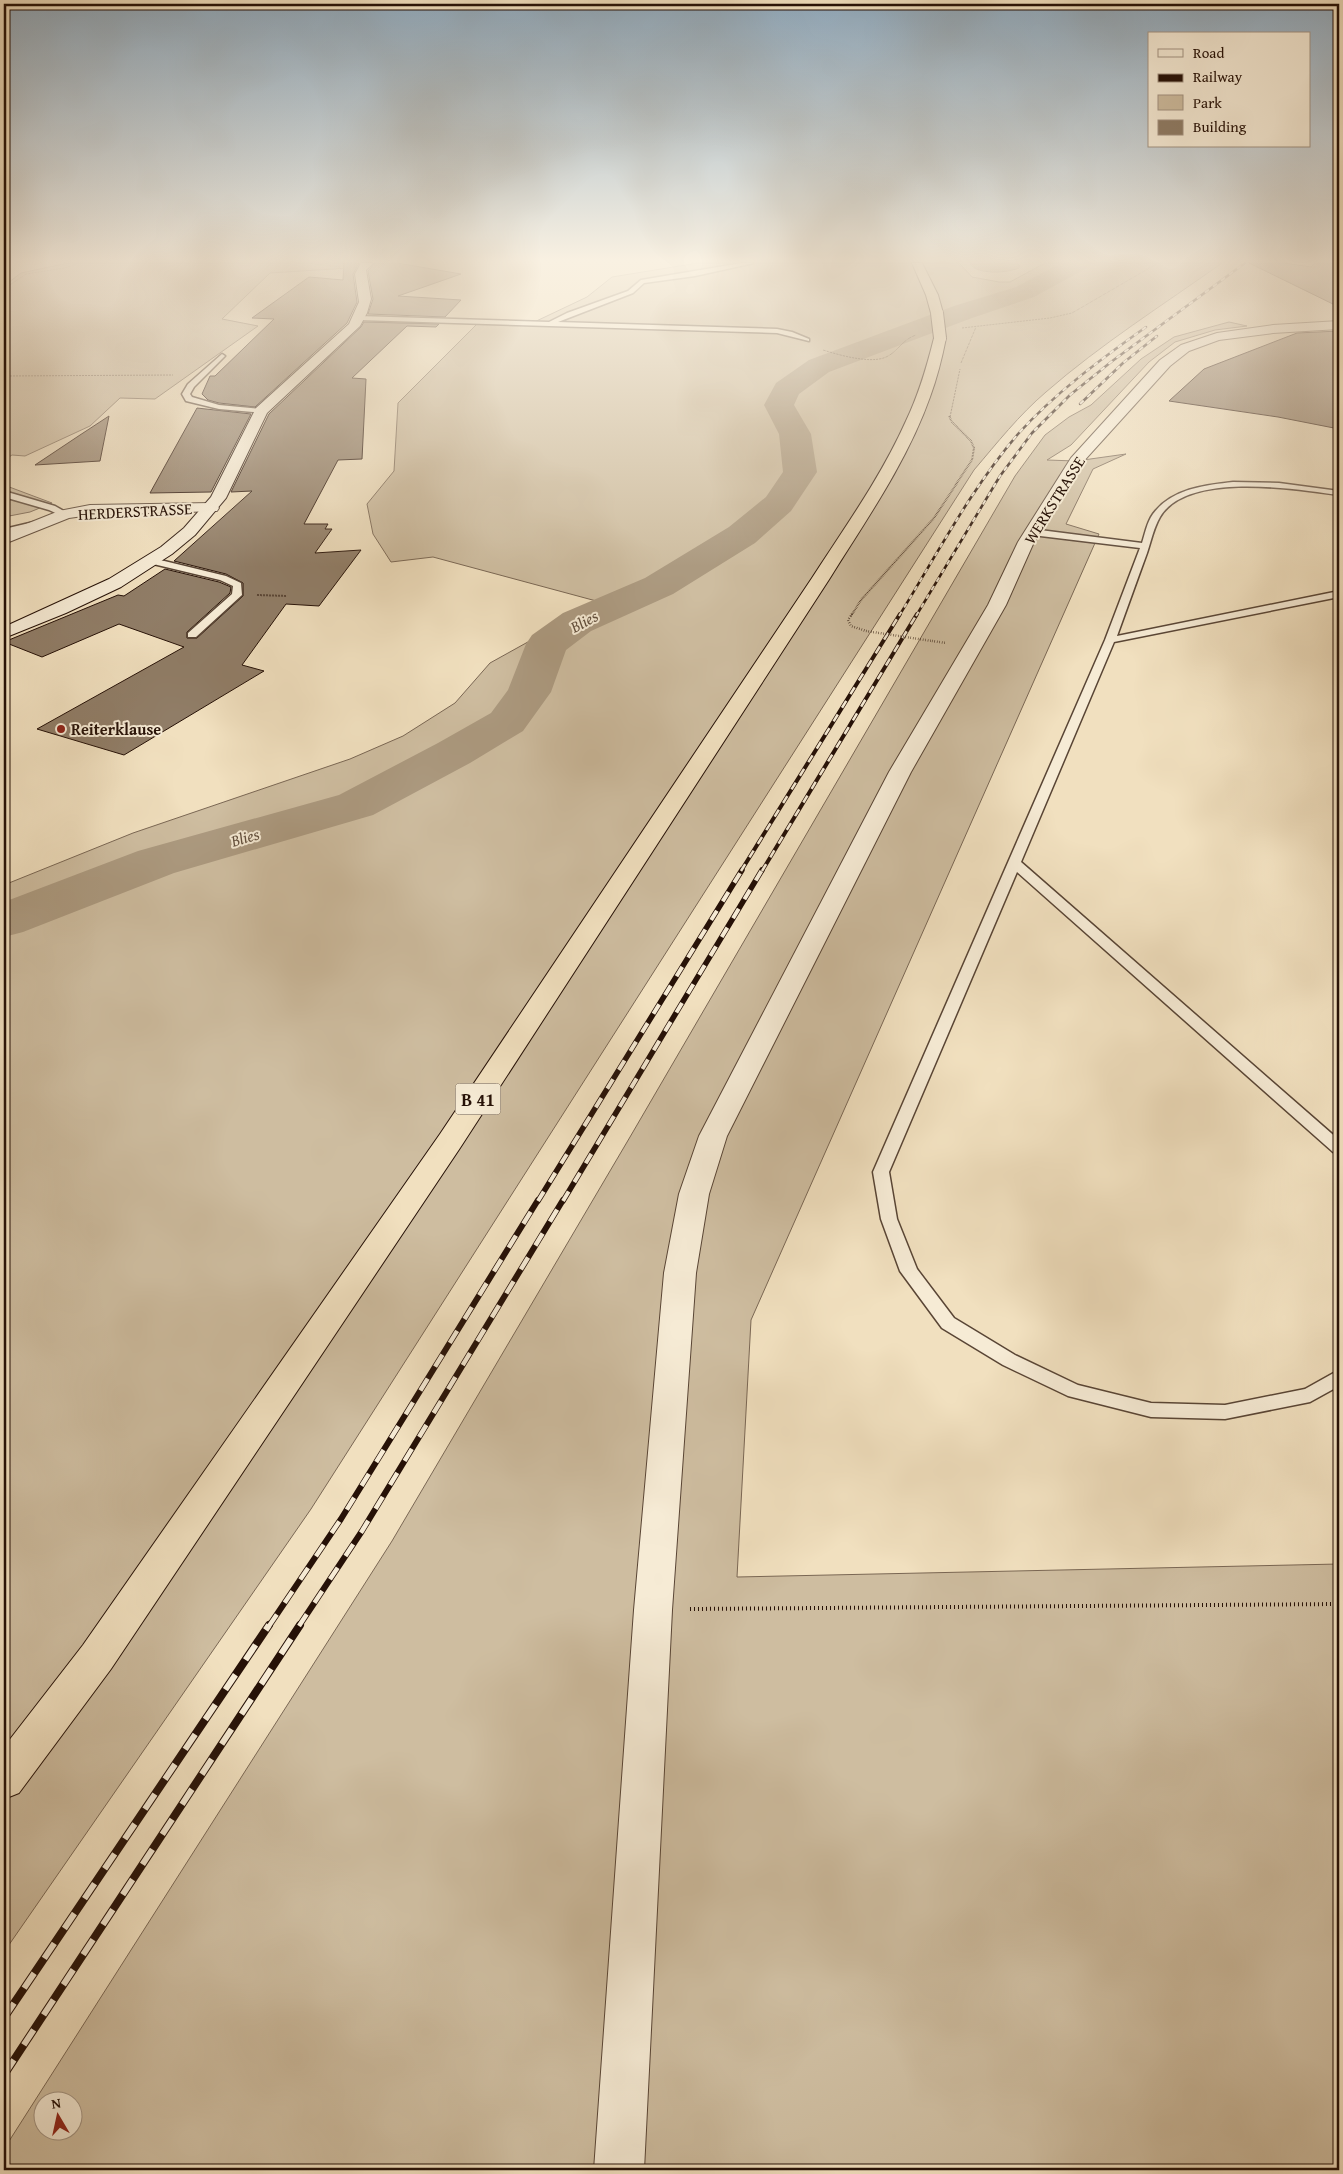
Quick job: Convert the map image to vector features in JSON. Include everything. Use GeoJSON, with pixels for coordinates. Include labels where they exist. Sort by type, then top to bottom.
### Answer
{"type":"FeatureCollection","features":[{"type":"Feature","properties":{"kind":"highway","name":"B 41"},"geometry":{"type":"LineString","coordinates":[[4,1779],[97,1656],[445,1150],[821,578],[878,488],[902,443],[922,399],[932,364]]}},
{"type":"Feature","properties":{"kind":"street"},"geometry":{"type":"LineString","coordinates":[[4,633],[95,592],[152,560],[181,538],[211,508],[234,469],[251,426],[261,411],[312,364]]}},
{"type":"Feature","properties":{"kind":"street","name":"WERKSTRASSE"},"geometry":{"type":"LineString","coordinates":[[618,2170],[653,1610],[680,1273],[694,1194],[713,1136],[900,772],[997,605],[1032,532],[1076,461],[1164,364]]}},
{"type":"Feature","properties":{"kind":"street","name":"HERDERSTRASSE"},"geometry":{"type":"LineString","coordinates":[[4,539],[65,514],[90,510],[211,508]]}},
{"type":"Feature","properties":{"kind":"lane"},"geometry":{"type":"LineString","coordinates":[[213,364],[191,386],[186,394],[189,399],[219,407],[261,411]]}},
{"type":"Feature","properties":{"kind":"lane"},"geometry":{"type":"LineString","coordinates":[[1339,493],[1281,485],[1215,487],[1177,497],[1156,516],[1110,640],[880,1172],[889,1219],[909,1271],[948,1322],[1009,1360],[1074,1391],[1151,1410],[1225,1412],[1310,1395],[1339,1377]]}},
{"type":"Feature","properties":{"kind":"lane"},"geometry":{"type":"LineString","coordinates":[[4,494],[65,514]]}},
{"type":"Feature","properties":{"kind":"lane"},"geometry":{"type":"LineString","coordinates":[[4,503],[24,500]]}},
{"type":"Feature","properties":{"kind":"lane"},"geometry":{"type":"LineString","coordinates":[[4,532],[39,524]]}},
{"type":"Feature","properties":{"kind":"lane"},"geometry":{"type":"LineString","coordinates":[[1032,532],[1144,546]]}},
{"type":"Feature","properties":{"kind":"lane"},"geometry":{"type":"LineString","coordinates":[[152,560],[223,578],[238,585],[237,595],[192,635]]}},
{"type":"Feature","properties":{"kind":"lane"},"geometry":{"type":"LineString","coordinates":[[1110,640],[1339,594]]}},
{"type":"Feature","properties":{"kind":"lane"},"geometry":{"type":"LineString","coordinates":[[1014,863],[1339,1148]]}},
{"type":"Feature","properties":{"kind":"path"},"geometry":{"type":"LineString","coordinates":[[932,641],[866,631],[851,626],[848,620],[861,600],[934,518],[972,460],[974,448],[971,442],[948,415],[961,364]]}},
{"type":"Feature","properties":{"kind":"path"},"geometry":{"type":"LineString","coordinates":[[4,376],[202,374]]}},
{"type":"Feature","properties":{"kind":"path"},"geometry":{"type":"LineString","coordinates":[[237,595],[287,596]]}},
{"type":"Feature","properties":{"kind":"path"},"geometry":{"type":"LineString","coordinates":[[4,884],[6,890],[4,894]]}},
{"type":"Feature","properties":{"kind":"path"},"geometry":{"type":"LineString","coordinates":[[653,1610],[1339,1604]]}},
{"type":"Feature","properties":{"kind":"green space"},"geometry":{"type":"Polygon","coordinates":[[[4,364],[204,364],[155,399],[120,398],[90,426],[25,456],[12,455],[4,460],[4,364]]]}},
{"type":"Feature","properties":{"kind":"green space"},"geometry":{"type":"Polygon","coordinates":[[[437,364],[1079,364],[1027,410],[974,470],[311,1509],[4,1952],[4,885],[133,833],[350,759],[403,736],[455,703],[490,663],[600,602],[433,557],[391,562],[373,534],[367,504],[394,471],[398,403],[437,364]]]}},
{"type":"Feature","properties":{"kind":"green space"},"geometry":{"type":"Polygon","coordinates":[[[1135,364],[1147,364],[1071,445],[1047,460],[1076,461],[1126,454],[1093,469],[1066,524],[1099,534],[751,1320],[737,1577],[1339,1564],[1339,2170],[4,2170],[4,2149],[32,2105],[32,2142],[82,2142],[82,2092],[40,2092],[392,1541],[1015,476],[1045,435],[1069,417],[1091,405],[1135,364]]]}},
{"type":"Feature","properties":{"kind":"green space"},"geometry":{"type":"Polygon","coordinates":[[[4,485],[52,503],[30,512],[4,517],[4,485]]]}},
{"type":"Feature","properties":{"kind":"building"},"geometry":{"type":"Polygon","coordinates":[[[227,364],[302,364],[255,407],[208,400],[202,394],[210,376],[215,376],[227,364]]]}},
{"type":"Feature","properties":{"kind":"building"},"geometry":{"type":"Polygon","coordinates":[[[321,364],[366,364],[352,378],[366,379],[362,459],[338,460],[304,524],[328,524],[325,529],[332,529],[315,553],[361,550],[319,606],[286,604],[242,665],[264,671],[124,755],[37,729],[184,647],[119,624],[42,657],[4,642],[118,595],[124,596],[165,569],[219,582],[231,587],[230,593],[187,632],[187,638],[197,638],[243,596],[243,583],[226,574],[174,561],[252,491],[231,492],[269,414],[321,364]]]}},
{"type":"Feature","properties":{"kind":"building"},"geometry":{"type":"Polygon","coordinates":[[[1216,364],[1339,364],[1339,429],[1278,417],[1169,401],[1204,369],[1216,364]]]}},
{"type":"Feature","properties":{"kind":"building"},"geometry":{"type":"Polygon","coordinates":[[[197,408],[251,414],[211,492],[150,493],[197,408]]]}},
{"type":"Feature","properties":{"kind":"building"},"geometry":{"type":"Polygon","coordinates":[[[109,416],[100,461],[35,465],[80,435],[109,416]]]}},
{"type":"Feature","properties":{"kind":"waterway","name":"Blies"},"geometry":{"type":"LineString","coordinates":[[4,921],[156,862],[356,805],[454,753],[507,722],[529,692],[547,644],[577,622],[659,586],[742,535],[779,504],[800,472],[795,434],[779,405],[786,389],[823,364]]}},
{"type":"Feature","properties":{"kind":"railway"},"geometry":{"type":"LineString","coordinates":[[899,616],[970,499],[1001,455],[1047,404],[1094,364]]}},
{"type":"Feature","properties":{"kind":"railway"},"geometry":{"type":"LineString","coordinates":[[916,616],[1000,476],[1032,433],[1070,395],[1108,364]]}},
{"type":"Feature","properties":{"kind":"railway"},"geometry":{"type":"LineString","coordinates":[[1080,404],[1121,364]]}},
{"type":"Feature","properties":{"kind":"railway"},"geometry":{"type":"LineString","coordinates":[[741,871],[900,614]]}},
{"type":"Feature","properties":{"kind":"railway"},"geometry":{"type":"LineString","coordinates":[[762,871],[917,614]]}},
{"type":"Feature","properties":{"kind":"railway"},"geometry":{"type":"LineString","coordinates":[[538,1201],[742,870]]}},
{"type":"Feature","properties":{"kind":"railway"},"geometry":{"type":"LineString","coordinates":[[563,1201],[762,870]]}},
{"type":"Feature","properties":{"kind":"railway"},"geometry":{"type":"LineString","coordinates":[[269,1626],[341,1519],[538,1200]]}},
{"type":"Feature","properties":{"kind":"railway"},"geometry":{"type":"LineString","coordinates":[[299,1626],[362,1531],[563,1200]]}},
{"type":"Feature","properties":{"kind":"railway"},"geometry":{"type":"LineString","coordinates":[[4,2018],[269,1625]]}},
{"type":"Feature","properties":{"kind":"railway"},"geometry":{"type":"LineString","coordinates":[[4,2075],[300,1625]]}},
{"type":"Feature","properties":{"kind":"place","name":"Reiterklause"},"geometry":{"type":"Point","coordinates":[61,729]}}]}
